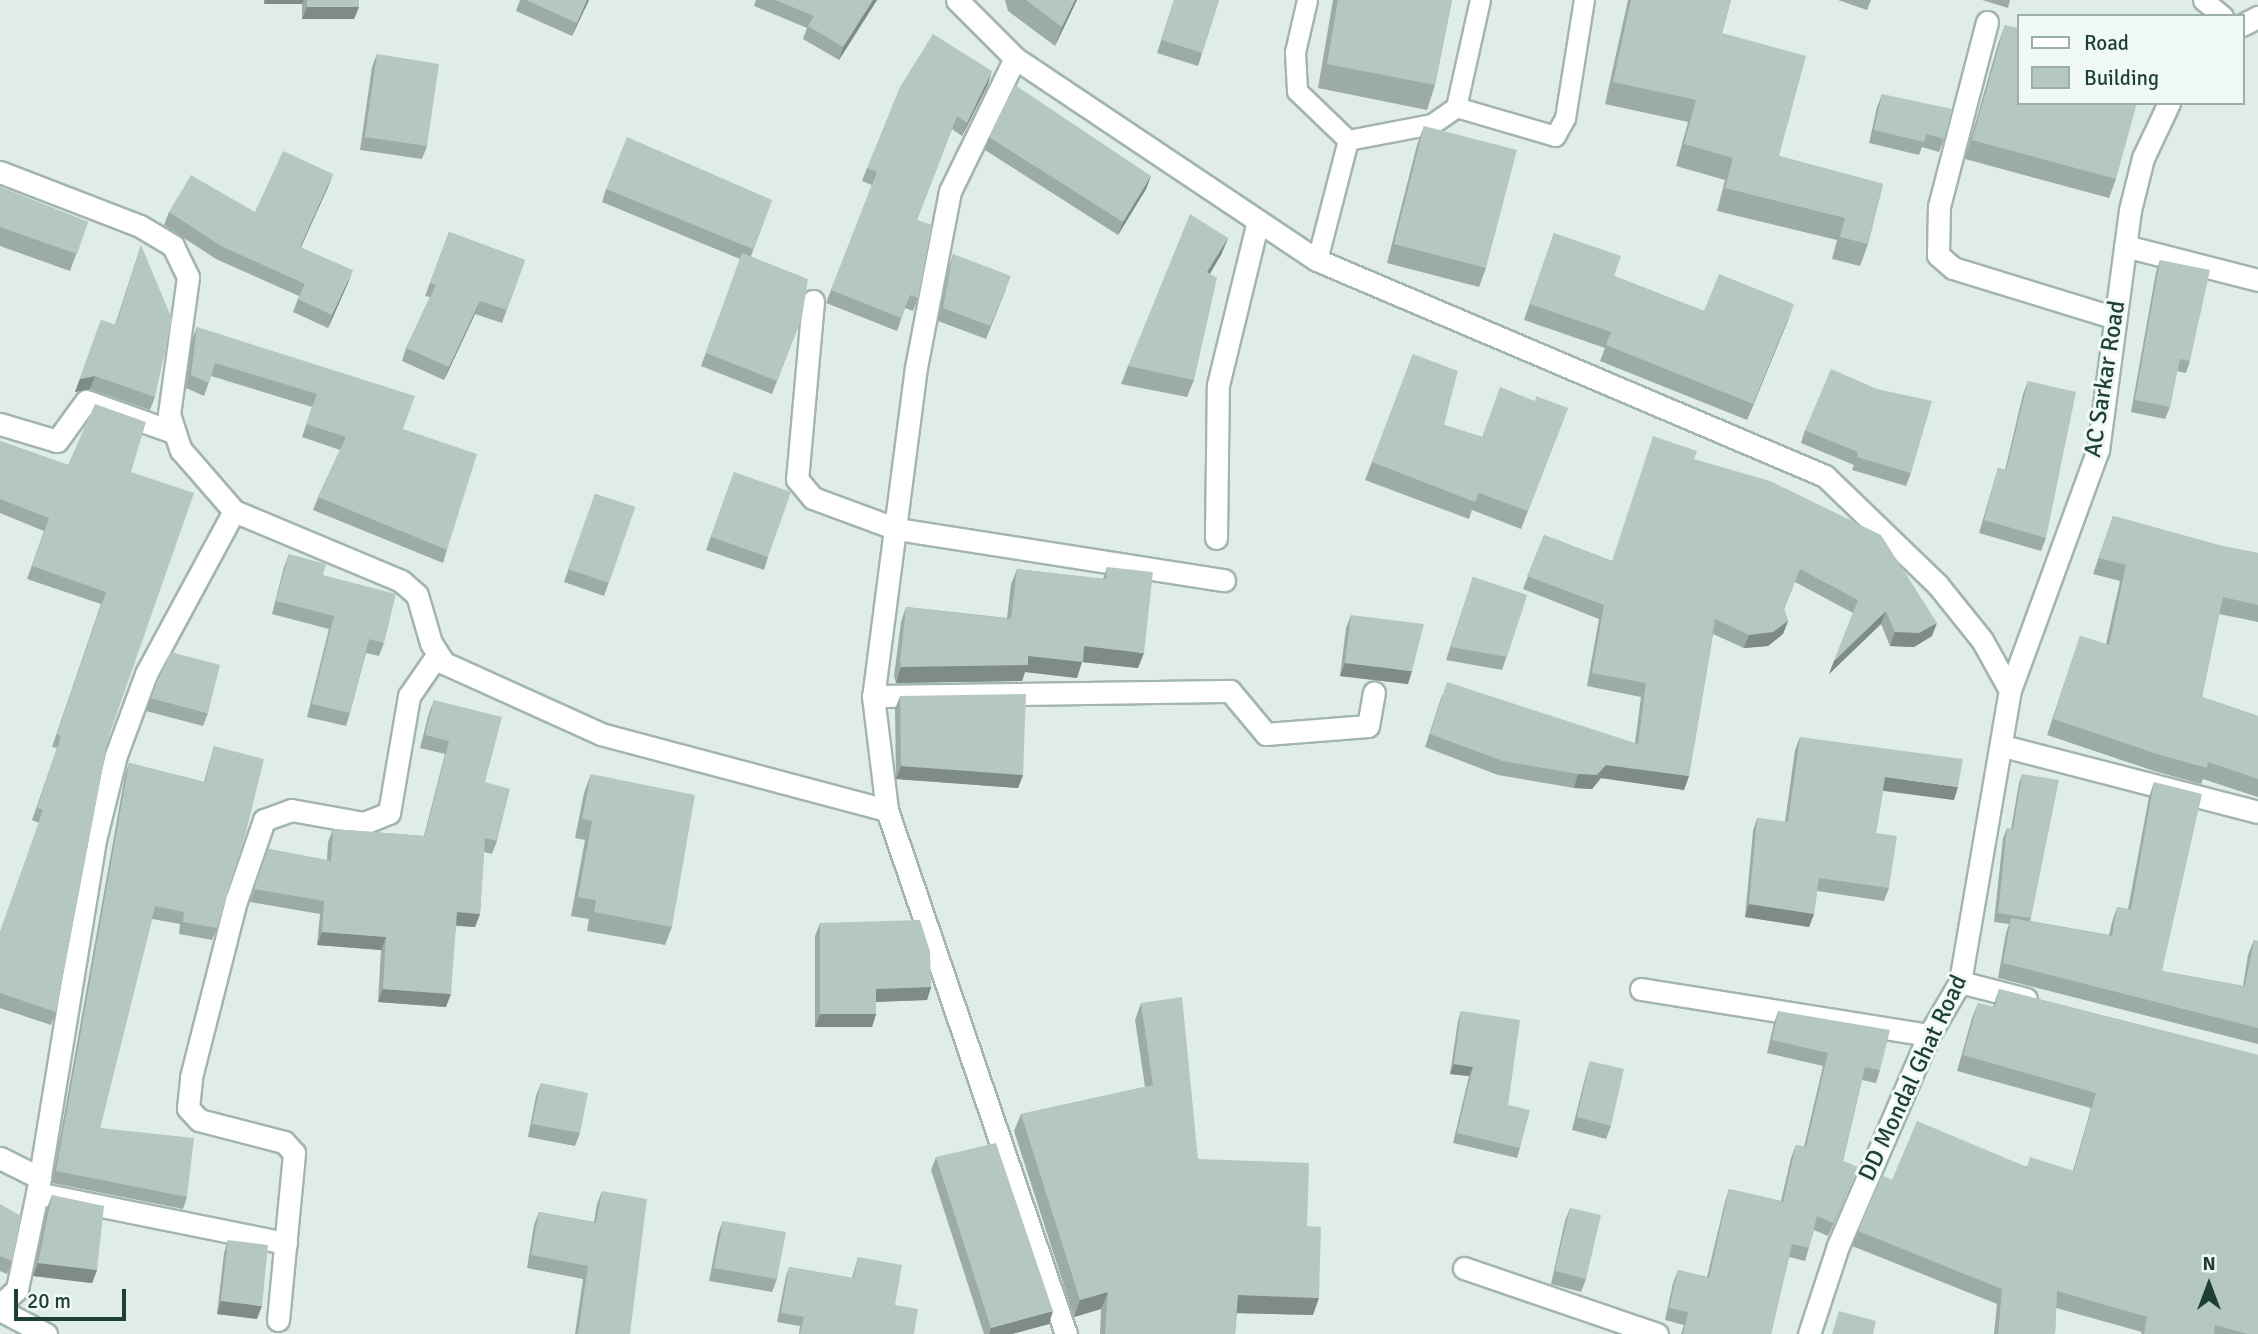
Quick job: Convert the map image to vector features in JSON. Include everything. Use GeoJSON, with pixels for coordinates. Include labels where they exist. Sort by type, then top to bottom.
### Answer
{"type":"FeatureCollection","features":[{"type":"Feature","properties":{"kind":"street"},"geometry":{"type":"LineString","coordinates":[[957,0],[1015,58],[1317,260],[1825,477],[1937,584],[2010,690]]}},
{"type":"Feature","properties":{"kind":"street"},"geometry":{"type":"LineString","coordinates":[[1987,22],[1939,206],[1938,255],[1953,268],[2116,318]]}},
{"type":"Feature","properties":{"kind":"street"},"geometry":{"type":"LineString","coordinates":[[1015,58],[950,191],[916,367],[897,529],[873,696],[887,810],[1066,1334]]}},
{"type":"Feature","properties":{"kind":"street","name":"AC Sarkar Road"},"geometry":{"type":"LineString","coordinates":[[2010,690],[2098,450],[2125,246],[2143,158],[2168,105]]}},
{"type":"Feature","properties":{"kind":"street"},"geometry":{"type":"LineString","coordinates":[[0,172],[140,226],[184,259],[188,277],[169,414],[173,432],[234,511],[401,581],[417,595],[438,654],[465,678],[601,734],[887,810]]}},
{"type":"Feature","properties":{"kind":"street"},"geometry":{"type":"LineString","coordinates":[[1216,538],[1218,385],[1258,221]]}},
{"type":"Feature","properties":{"kind":"street"},"geometry":{"type":"LineString","coordinates":[[2125,246],[2258,280]]}},
{"type":"Feature","properties":{"kind":"street"},"geometry":{"type":"LineString","coordinates":[[813,301],[797,479],[813,498],[897,529],[1224,580]]}},
{"type":"Feature","properties":{"kind":"street"},"geometry":{"type":"LineString","coordinates":[[0,424],[57,441],[86,401],[173,432]]}},
{"type":"Feature","properties":{"kind":"street"},"geometry":{"type":"LineString","coordinates":[[46,1334],[0,1308],[17,1289],[38,1186],[95,840],[116,755],[146,674],[234,511]]}},
{"type":"Feature","properties":{"kind":"street"},"geometry":{"type":"LineString","coordinates":[[278,1320],[294,1153],[284,1142],[199,1120],[188,1108],[236,901],[271,813],[291,810],[364,823],[389,813],[409,696],[438,654]]}},
{"type":"Feature","properties":{"kind":"street","name":"DD Mondal Ghat Road"},"geometry":{"type":"LineString","coordinates":[[1809,1334],[1838,1246],[1929,1035],[1960,982],[2003,746],[2010,690]]}},
{"type":"Feature","properties":{"kind":"street"},"geometry":{"type":"LineString","coordinates":[[873,696],[1230,691],[1266,734],[1368,726],[1374,693]]}},
{"type":"Feature","properties":{"kind":"street"},"geometry":{"type":"LineString","coordinates":[[2003,746],[2258,811]]}},
{"type":"Feature","properties":{"kind":"street"},"geometry":{"type":"LineString","coordinates":[[1960,982],[2055,1006]]}},
{"type":"Feature","properties":{"kind":"street"},"geometry":{"type":"LineString","coordinates":[[1641,989],[1929,1035]]}},
{"type":"Feature","properties":{"kind":"street"},"geometry":{"type":"LineString","coordinates":[[0,1158],[38,1186],[286,1243]]}},
{"type":"Feature","properties":{"kind":"street"},"geometry":{"type":"LineString","coordinates":[[1464,1268],[1657,1334]]}},
{"type":"Feature","properties":{"kind":"lane"},"geometry":{"type":"LineString","coordinates":[[1307,0],[1295,52],[1297,91],[1348,140]]}},
{"type":"Feature","properties":{"kind":"lane"},"geometry":{"type":"LineString","coordinates":[[1348,140],[1432,124],[1456,107],[1480,0]]}},
{"type":"Feature","properties":{"kind":"lane"},"geometry":{"type":"LineString","coordinates":[[1456,107],[1555,136],[1565,118],[1584,0]]}},
{"type":"Feature","properties":{"kind":"lane"},"geometry":{"type":"LineString","coordinates":[[2203,0],[2220,14]]}},
{"type":"Feature","properties":{"kind":"lane"},"geometry":{"type":"LineString","coordinates":[[1317,260],[1348,140]]}},
{"type":"Feature","properties":{"kind":"building"},"geometry":{"type":"Polygon","coordinates":[[[307,0],[359,0],[359,7],[307,7],[307,0]]]}},
{"type":"Feature","properties":{"kind":"building"},"geometry":{"type":"Polygon","coordinates":[[[526,0],[587,0],[577,23],[526,0]]]}},
{"type":"Feature","properties":{"kind":"building"},"geometry":{"type":"Polygon","coordinates":[[[775,0],[873,0],[843,47],[808,26],[814,16],[775,0]]]}},
{"type":"Feature","properties":{"kind":"building"},"geometry":{"type":"Polygon","coordinates":[[[1026,0],[1075,0],[1062,27],[1026,0]]]}},
{"type":"Feature","properties":{"kind":"building"},"geometry":{"type":"Polygon","coordinates":[[[1174,0],[1219,0],[1202,53],[1162,40],[1174,0]]]}},
{"type":"Feature","properties":{"kind":"building"},"geometry":{"type":"Polygon","coordinates":[[[1338,0],[1452,0],[1435,85],[1327,64],[1338,0]]]}},
{"type":"Feature","properties":{"kind":"building"},"geometry":{"type":"Polygon","coordinates":[[[1631,0],[1731,0],[1722,33],[1806,56],[1779,156],[1883,184],[1868,244],[1840,237],[1845,218],[1725,188],[1733,158],[1684,144],[1696,100],[1613,82],[1631,0]]]}},
{"type":"Feature","properties":{"kind":"building"},"geometry":{"type":"Polygon","coordinates":[[[2005,25],[2016,28],[2016,105],[2136,105],[2116,179],[1972,140],[2005,25]]]}},
{"type":"Feature","properties":{"kind":"building"},"geometry":{"type":"Polygon","coordinates":[[[933,34],[992,71],[967,123],[957,116],[917,220],[932,225],[918,298],[910,295],[901,318],[831,290],[877,172],[867,168],[900,87],[933,34]]]}},
{"type":"Feature","properties":{"kind":"building"},"geometry":{"type":"Polygon","coordinates":[[[377,54],[439,64],[427,146],[365,137],[377,54]]]}},
{"type":"Feature","properties":{"kind":"building"},"geometry":{"type":"Polygon","coordinates":[[[1015,85],[1151,176],[1123,222],[989,137],[1015,85]]]}},
{"type":"Feature","properties":{"kind":"building"},"geometry":{"type":"Polygon","coordinates":[[[1882,94],[1952,109],[1944,139],[1926,134],[1924,142],[1874,130],[1882,94]]]}},
{"type":"Feature","properties":{"kind":"building"},"geometry":{"type":"Polygon","coordinates":[[[1424,126],[1517,150],[1486,268],[1394,244],[1424,126]]]}},
{"type":"Feature","properties":{"kind":"building"},"geometry":{"type":"Polygon","coordinates":[[[627,137],[772,200],[753,249],[606,189],[627,137]]]}},
{"type":"Feature","properties":{"kind":"building"},"geometry":{"type":"Polygon","coordinates":[[[283,151],[333,174],[300,247],[353,270],[332,315],[298,299],[305,284],[221,246],[169,212],[191,175],[255,212],[283,151]]]}},
{"type":"Feature","properties":{"kind":"building"},"geometry":{"type":"Polygon","coordinates":[[[0,187],[88,222],[77,254],[0,227],[0,187]]]}},
{"type":"Feature","properties":{"kind":"building"},"geometry":{"type":"Polygon","coordinates":[[[1190,214],[1228,238],[1207,272],[1217,278],[1194,380],[1128,366],[1190,214]]]}},
{"type":"Feature","properties":{"kind":"building"},"geometry":{"type":"Polygon","coordinates":[[[449,232],[525,260],[507,310],[480,301],[449,367],[406,348],[436,285],[430,283],[449,232]]]}},
{"type":"Feature","properties":{"kind":"building"},"geometry":{"type":"Polygon","coordinates":[[[1554,233],[1621,256],[1614,276],[1704,311],[1719,274],[1794,304],[1753,404],[1606,345],[1611,332],[1530,304],[1554,233]]]}},
{"type":"Feature","properties":{"kind":"building"},"geometry":{"type":"Polygon","coordinates":[[[141,245],[172,319],[155,397],[95,376],[80,379],[101,320],[116,325],[141,245]]]}},
{"type":"Feature","properties":{"kind":"building"},"geometry":{"type":"Polygon","coordinates":[[[742,253],[808,279],[802,317],[777,381],[706,353],[742,253]]]}},
{"type":"Feature","properties":{"kind":"building"},"geometry":{"type":"Polygon","coordinates":[[[953,254],[1011,276],[990,326],[943,308],[953,254]]]}},
{"type":"Feature","properties":{"kind":"building"},"geometry":{"type":"Polygon","coordinates":[[[2160,260],[2210,270],[2190,361],[2180,359],[2170,407],[2135,400],[2160,260]]]}},
{"type":"Feature","properties":{"kind":"building"},"geometry":{"type":"Polygon","coordinates":[[[197,327],[415,396],[403,429],[477,454],[447,550],[318,497],[346,437],[306,424],[317,394],[215,363],[209,383],[191,375],[197,327]]]}},
{"type":"Feature","properties":{"kind":"building"},"geometry":{"type":"Polygon","coordinates":[[[1413,354],[1458,371],[1444,425],[1482,437],[1500,387],[1535,401],[1536,396],[1568,408],[1528,511],[1479,493],[1475,502],[1372,462],[1413,354]]]}},
{"type":"Feature","properties":{"kind":"building"},"geometry":{"type":"Polygon","coordinates":[[[1831,369],[1877,389],[1932,401],[1911,473],[1857,457],[1858,452],[1805,430],[1831,369]]]}},
{"type":"Feature","properties":{"kind":"building"},"geometry":{"type":"Polygon","coordinates":[[[2028,381],[2076,392],[2046,538],[1984,520],[1998,468],[2006,471],[2028,381]]]}},
{"type":"Feature","properties":{"kind":"building"},"geometry":{"type":"Polygon","coordinates":[[[95,404],[146,422],[131,472],[194,493],[108,739],[56,1012],[0,993],[0,932],[43,810],[37,808],[61,736],[57,734],[106,592],[32,566],[49,518],[0,499],[0,441],[68,465],[95,404]]]}},
{"type":"Feature","properties":{"kind":"building"},"geometry":{"type":"Polygon","coordinates":[[[1653,436],[1697,451],[1694,459],[1770,481],[1881,535],[1937,623],[1919,633],[1895,632],[1886,611],[1834,661],[1858,600],[1800,569],[1784,608],[1788,621],[1773,632],[1749,635],[1715,619],[1689,776],[1606,765],[1597,775],[1578,774],[1503,761],[1430,734],[1447,682],[1638,744],[1646,683],[1592,673],[1604,605],[1527,576],[1544,535],[1612,561],[1653,436]]]}},
{"type":"Feature","properties":{"kind":"building"},"geometry":{"type":"Polygon","coordinates":[[[734,472],[791,492],[768,557],[711,537],[734,472]]]}},
{"type":"Feature","properties":{"kind":"building"},"geometry":{"type":"Polygon","coordinates":[[[595,494],[635,507],[609,583],[568,569],[595,494]]]}},
{"type":"Feature","properties":{"kind":"building"},"geometry":{"type":"Polygon","coordinates":[[[2113,516],[2222,546],[2258,553],[2258,605],[2223,597],[2202,697],[2258,716],[2258,779],[2208,762],[2207,768],[2160,755],[2053,719],[2080,636],[2109,645],[2126,565],[2099,558],[2113,516]]]}},
{"type":"Feature","properties":{"kind":"building"},"geometry":{"type":"Polygon","coordinates":[[[289,554],[326,564],[323,575],[396,594],[384,643],[369,639],[350,713],[312,704],[334,616],[276,601],[289,554]]]}},
{"type":"Feature","properties":{"kind":"building"},"geometry":{"type":"Polygon","coordinates":[[[1107,567],[1153,572],[1144,653],[1084,646],[1083,662],[1028,656],[1028,665],[901,667],[906,607],[1011,619],[1017,569],[1106,579],[1107,567]]]}},
{"type":"Feature","properties":{"kind":"building"},"geometry":{"type":"Polygon","coordinates":[[[1473,577],[1527,595],[1507,657],[1451,647],[1473,577]]]}},
{"type":"Feature","properties":{"kind":"building"},"geometry":{"type":"Polygon","coordinates":[[[1351,615],[1424,624],[1412,671],[1345,663],[1351,615]]]}},
{"type":"Feature","properties":{"kind":"building"},"geometry":{"type":"Polygon","coordinates":[[[171,652],[220,665],[208,713],[151,698],[171,652]]]}},
{"type":"Feature","properties":{"kind":"building"},"geometry":{"type":"Polygon","coordinates":[[[1026,694],[1023,775],[901,766],[900,696],[1026,694]]]}},
{"type":"Feature","properties":{"kind":"building"},"geometry":{"type":"Polygon","coordinates":[[[434,700],[502,717],[485,782],[510,789],[497,841],[485,838],[480,914],[457,912],[451,994],[383,989],[386,937],[322,932],[324,901],[254,889],[268,849],[331,861],[333,829],[425,836],[449,741],[425,735],[434,700]]]}},
{"type":"Feature","properties":{"kind":"building"},"geometry":{"type":"Polygon","coordinates":[[[1800,737],[1963,759],[1958,787],[1885,777],[1876,833],[1897,836],[1889,888],[1819,878],[1814,914],[1749,904],[1757,818],[1788,822],[1800,737]]]}},
{"type":"Feature","properties":{"kind":"building"},"geometry":{"type":"Polygon","coordinates":[[[214,746],[264,759],[246,832],[217,928],[183,922],[184,912],[155,906],[100,1128],[194,1138],[187,1197],[56,1171],[129,763],[205,782],[214,746]]]}},
{"type":"Feature","properties":{"kind":"building"},"geometry":{"type":"Polygon","coordinates":[[[591,774],[695,795],[672,927],[594,912],[596,900],[578,897],[592,821],[582,819],[591,774]]]}},
{"type":"Feature","properties":{"kind":"building"},"geometry":{"type":"Polygon","coordinates":[[[2022,774],[2059,780],[2031,918],[1998,913],[2007,828],[2013,829],[2022,774]]]}},
{"type":"Feature","properties":{"kind":"building"},"geometry":{"type":"Polygon","coordinates":[[[2154,782],[2202,794],[2162,971],[2245,986],[2254,940],[2258,941],[2258,1028],[2003,963],[2011,918],[2112,936],[2117,907],[2131,910],[2154,782]]]}},
{"type":"Feature","properties":{"kind":"building"},"geometry":{"type":"Polygon","coordinates":[[[920,920],[930,951],[931,987],[876,989],[876,1014],[820,1014],[820,923],[920,920]]]}},
{"type":"Feature","properties":{"kind":"building"},"geometry":{"type":"Polygon","coordinates":[[[1999,989],[2258,1055],[2258,1334],[2247,1334],[2215,1325],[2214,1334],[2144,1334],[2147,1317],[2057,1291],[2055,1334],[1998,1334],[2002,1289],[1858,1231],[1882,1175],[1892,1180],[1917,1121],[2027,1167],[2030,1157],[2074,1171],[2096,1093],[1963,1055],[1978,1003],[1995,1007],[1999,989]]]}},
{"type":"Feature","properties":{"kind":"building"},"geometry":{"type":"Polygon","coordinates":[[[1182,997],[1198,1159],[1309,1163],[1307,1226],[1321,1227],[1319,1298],[1238,1295],[1235,1334],[1105,1334],[1108,1292],[1080,1300],[1021,1114],[1153,1085],[1141,1003],[1182,997]]]}},
{"type":"Feature","properties":{"kind":"building"},"geometry":{"type":"Polygon","coordinates":[[[1461,1011],[1520,1020],[1508,1105],[1530,1110],[1520,1148],[1457,1133],[1473,1067],[1454,1064],[1461,1011]]]}},
{"type":"Feature","properties":{"kind":"building"},"geometry":{"type":"Polygon","coordinates":[[[1778,1011],[1890,1030],[1880,1070],[1865,1067],[1843,1161],[1857,1167],[1833,1223],[1817,1216],[1809,1248],[1792,1244],[1771,1334],[1683,1334],[1688,1312],[1669,1308],[1678,1270],[1709,1278],[1729,1189],[1783,1202],[1796,1145],[1806,1147],[1828,1053],[1772,1040],[1778,1011]]]}},
{"type":"Feature","properties":{"kind":"building"},"geometry":{"type":"Polygon","coordinates":[[[1590,1061],[1624,1069],[1611,1126],[1577,1117],[1590,1061]]]}},
{"type":"Feature","properties":{"kind":"building"},"geometry":{"type":"Polygon","coordinates":[[[541,1083],[588,1093],[580,1133],[532,1124],[541,1083]]]}},
{"type":"Feature","properties":{"kind":"building"},"geometry":{"type":"Polygon","coordinates":[[[996,1143],[1053,1311],[991,1328],[936,1157],[996,1143]]]}},
{"type":"Feature","properties":{"kind":"building"},"geometry":{"type":"Polygon","coordinates":[[[602,1191],[647,1199],[630,1334],[578,1334],[588,1266],[531,1255],[539,1212],[596,1223],[602,1191]]]}},
{"type":"Feature","properties":{"kind":"building"},"geometry":{"type":"Polygon","coordinates":[[[52,1195],[104,1206],[97,1270],[38,1263],[52,1195]]]}},
{"type":"Feature","properties":{"kind":"building"},"geometry":{"type":"Polygon","coordinates":[[[0,1204],[21,1216],[12,1261],[0,1256],[0,1204]]]}},
{"type":"Feature","properties":{"kind":"building"},"geometry":{"type":"Polygon","coordinates":[[[1570,1208],[1601,1215],[1586,1279],[1555,1271],[1570,1208]]]}},
{"type":"Feature","properties":{"kind":"building"},"geometry":{"type":"Polygon","coordinates":[[[723,1221],[786,1232],[777,1279],[714,1268],[723,1221]]]}},
{"type":"Feature","properties":{"kind":"building"},"geometry":{"type":"Polygon","coordinates":[[[228,1240],[268,1245],[262,1306],[221,1301],[228,1240]]]}},
{"type":"Feature","properties":{"kind":"building"},"geometry":{"type":"Polygon","coordinates":[[[858,1257],[902,1265],[895,1305],[918,1309],[914,1334],[800,1334],[804,1317],[781,1313],[789,1267],[854,1278],[858,1257]]]}},
{"type":"Feature","properties":{"kind":"building"},"geometry":{"type":"Polygon","coordinates":[[[1839,1311],[1876,1321],[1873,1334],[1832,1334],[1839,1311]]]}}]}
